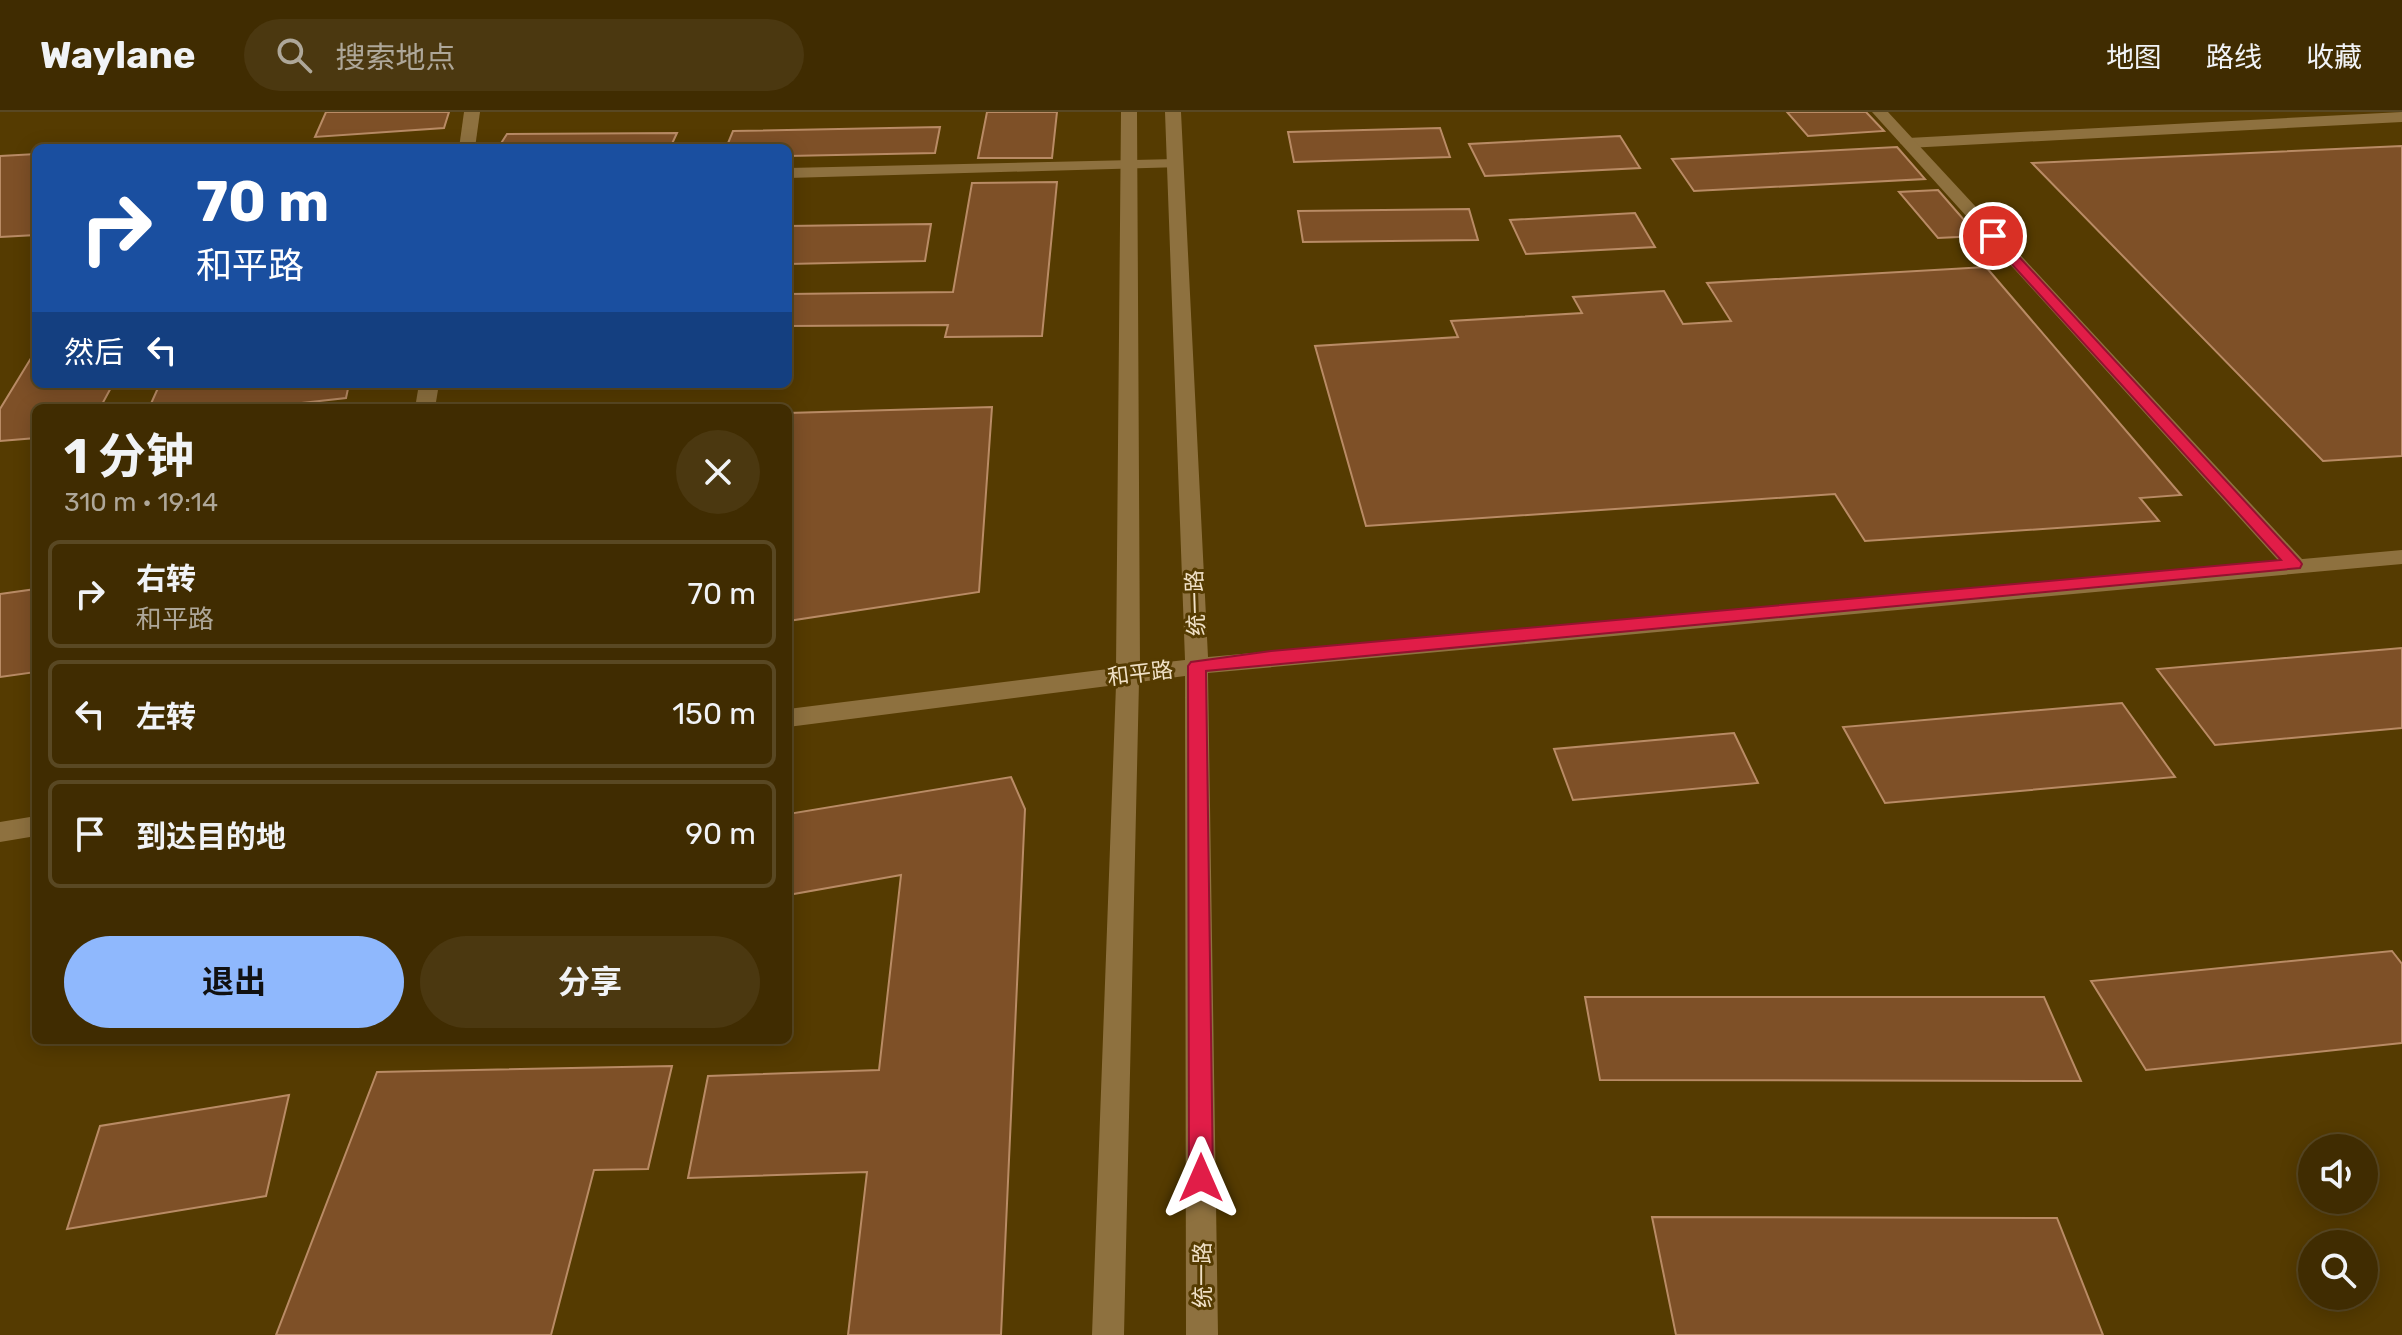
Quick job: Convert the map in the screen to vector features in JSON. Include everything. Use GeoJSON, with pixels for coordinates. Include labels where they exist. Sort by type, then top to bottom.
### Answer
{"type":"FeatureCollection","features":[{"type":"Feature","properties":{"kind":"main road"},"geometry":{"type":"LineString","coordinates":[[468,144],[472,112]]}},
{"type":"Feature","properties":{"kind":"main road"},"geometry":{"type":"LineString","coordinates":[[1108,1335],[1128,674],[1129,112]]}},
{"type":"Feature","properties":{"kind":"main road","name":"统一路"},"geometry":{"type":"LineString","coordinates":[[1173,112],[1197,666],[1202,1335]]}},
{"type":"Feature","properties":{"kind":"main road"},"geometry":{"type":"LineString","coordinates":[[1880,112],[2294,564]]}},
{"type":"Feature","properties":{"kind":"main road"},"geometry":{"type":"LineString","coordinates":[[1908,143],[2402,117]]}},
{"type":"Feature","properties":{"kind":"main road"},"geometry":{"type":"LineString","coordinates":[[792,173],[1176,164]]}},
{"type":"Feature","properties":{"kind":"main road","name":"和平路"},"geometry":{"type":"LineString","coordinates":[[792,717],[1318,652],[2294,564],[2402,557]]}},
{"type":"Feature","properties":{"kind":"main road"},"geometry":{"type":"LineString","coordinates":[[0,832],[32,827]]}},
{"type":"Feature","properties":{"kind":"building"},"geometry":{"type":"Polygon","coordinates":[[[326,112],[449,112],[444,128],[315,137],[326,112]]]}},
{"type":"Feature","properties":{"kind":"building"},"geometry":{"type":"Polygon","coordinates":[[[987,112],[1057,112],[1052,158],[978,158],[987,112]]]}},
{"type":"Feature","properties":{"kind":"building"},"geometry":{"type":"Polygon","coordinates":[[[1787,112],[1866,112],[1884,131],[1808,136],[1787,112]]]}},
{"type":"Feature","properties":{"kind":"building"},"geometry":{"type":"Polygon","coordinates":[[[940,127],[935,153],[792,156],[792,144],[728,144],[733,131],[940,127]]]}},
{"type":"Feature","properties":{"kind":"building"},"geometry":{"type":"Polygon","coordinates":[[[1440,128],[1450,157],[1294,162],[1288,132],[1440,128]]]}},
{"type":"Feature","properties":{"kind":"building"},"geometry":{"type":"Polygon","coordinates":[[[677,133],[672,144],[501,144],[507,134],[677,133]]]}},
{"type":"Feature","properties":{"kind":"building"},"geometry":{"type":"Polygon","coordinates":[[[1620,136],[1640,168],[1485,176],[1469,144],[1620,136]]]}},
{"type":"Feature","properties":{"kind":"building"},"geometry":{"type":"Polygon","coordinates":[[[2402,146],[2402,456],[2323,461],[2032,163],[2402,146]]]}},
{"type":"Feature","properties":{"kind":"building"},"geometry":{"type":"Polygon","coordinates":[[[1897,147],[1925,179],[1694,191],[1672,159],[1897,147]]]}},
{"type":"Feature","properties":{"kind":"building"},"geometry":{"type":"Polygon","coordinates":[[[32,154],[32,235],[0,237],[0,156],[32,154]]]}},
{"type":"Feature","properties":{"kind":"building"},"geometry":{"type":"Polygon","coordinates":[[[1057,182],[1042,336],[945,337],[948,325],[792,326],[792,294],[953,292],[972,183],[1057,182]]]}},
{"type":"Feature","properties":{"kind":"building"},"geometry":{"type":"Polygon","coordinates":[[[1938,190],[1978,236],[1938,238],[1899,192],[1938,190]]]}},
{"type":"Feature","properties":{"kind":"building"},"geometry":{"type":"Polygon","coordinates":[[[1469,209],[1478,240],[1303,242],[1298,211],[1469,209]]]}},
{"type":"Feature","properties":{"kind":"building"},"geometry":{"type":"Polygon","coordinates":[[[1635,213],[1655,247],[1526,254],[1510,220],[1635,213]]]}},
{"type":"Feature","properties":{"kind":"building"},"geometry":{"type":"Polygon","coordinates":[[[931,224],[925,261],[792,264],[792,226],[931,224]]]}},
{"type":"Feature","properties":{"kind":"building"},"geometry":{"type":"Polygon","coordinates":[[[1986,267],[2181,495],[2140,498],[2159,521],[1865,541],[1835,494],[1366,526],[1315,346],[1458,337],[1451,321],[1582,313],[1573,297],[1664,291],[1683,324],[1731,321],[1707,283],[1986,267]]]}},
{"type":"Feature","properties":{"kind":"building"},"geometry":{"type":"Polygon","coordinates":[[[32,357],[32,388],[111,388],[102,404],[32,404],[32,438],[0,441],[0,409],[32,357]]]}},
{"type":"Feature","properties":{"kind":"building"},"geometry":{"type":"Polygon","coordinates":[[[158,388],[348,388],[346,398],[293,404],[151,404],[158,388]]]}},
{"type":"Feature","properties":{"kind":"building"},"geometry":{"type":"Polygon","coordinates":[[[992,407],[979,592],[792,620],[792,413],[992,407]]]}},
{"type":"Feature","properties":{"kind":"building"},"geometry":{"type":"Polygon","coordinates":[[[32,590],[32,673],[0,677],[0,594],[32,590]]]}},
{"type":"Feature","properties":{"kind":"building"},"geometry":{"type":"Polygon","coordinates":[[[2402,648],[2402,728],[2215,745],[2157,669],[2402,648]]]}},
{"type":"Feature","properties":{"kind":"building"},"geometry":{"type":"Polygon","coordinates":[[[2122,703],[2175,777],[1885,803],[1843,727],[2122,703]]]}},
{"type":"Feature","properties":{"kind":"building"},"geometry":{"type":"Polygon","coordinates":[[[1734,733],[1758,783],[1573,800],[1554,749],[1734,733]]]}},
{"type":"Feature","properties":{"kind":"building"},"geometry":{"type":"Polygon","coordinates":[[[1011,777],[1025,809],[1001,1335],[848,1335],[867,1172],[688,1178],[708,1076],[879,1070],[901,875],[792,894],[792,813],[1011,777]]]}},
{"type":"Feature","properties":{"kind":"building"},"geometry":{"type":"Polygon","coordinates":[[[2392,951],[2402,964],[2402,1043],[2146,1070],[2091,981],[2392,951]]]}},
{"type":"Feature","properties":{"kind":"building"},"geometry":{"type":"Polygon","coordinates":[[[1585,997],[2044,997],[2081,1081],[1600,1080],[1585,997]]]}},
{"type":"Feature","properties":{"kind":"building"},"geometry":{"type":"Polygon","coordinates":[[[672,1066],[648,1169],[594,1170],[551,1335],[276,1335],[377,1072],[672,1066]]]}},
{"type":"Feature","properties":{"kind":"building"},"geometry":{"type":"Polygon","coordinates":[[[289,1095],[266,1196],[67,1229],[100,1126],[289,1095]]]}},
{"type":"Feature","properties":{"kind":"building"},"geometry":{"type":"Polygon","coordinates":[[[1652,1217],[2057,1218],[2103,1335],[1676,1335],[1652,1217]]]}},
{"type":"Feature","properties":{"kind":"route"},"geometry":{"type":"LineString","coordinates":[[1201,1178],[1197,666],[2294,564],[1993,236]]}}]}
